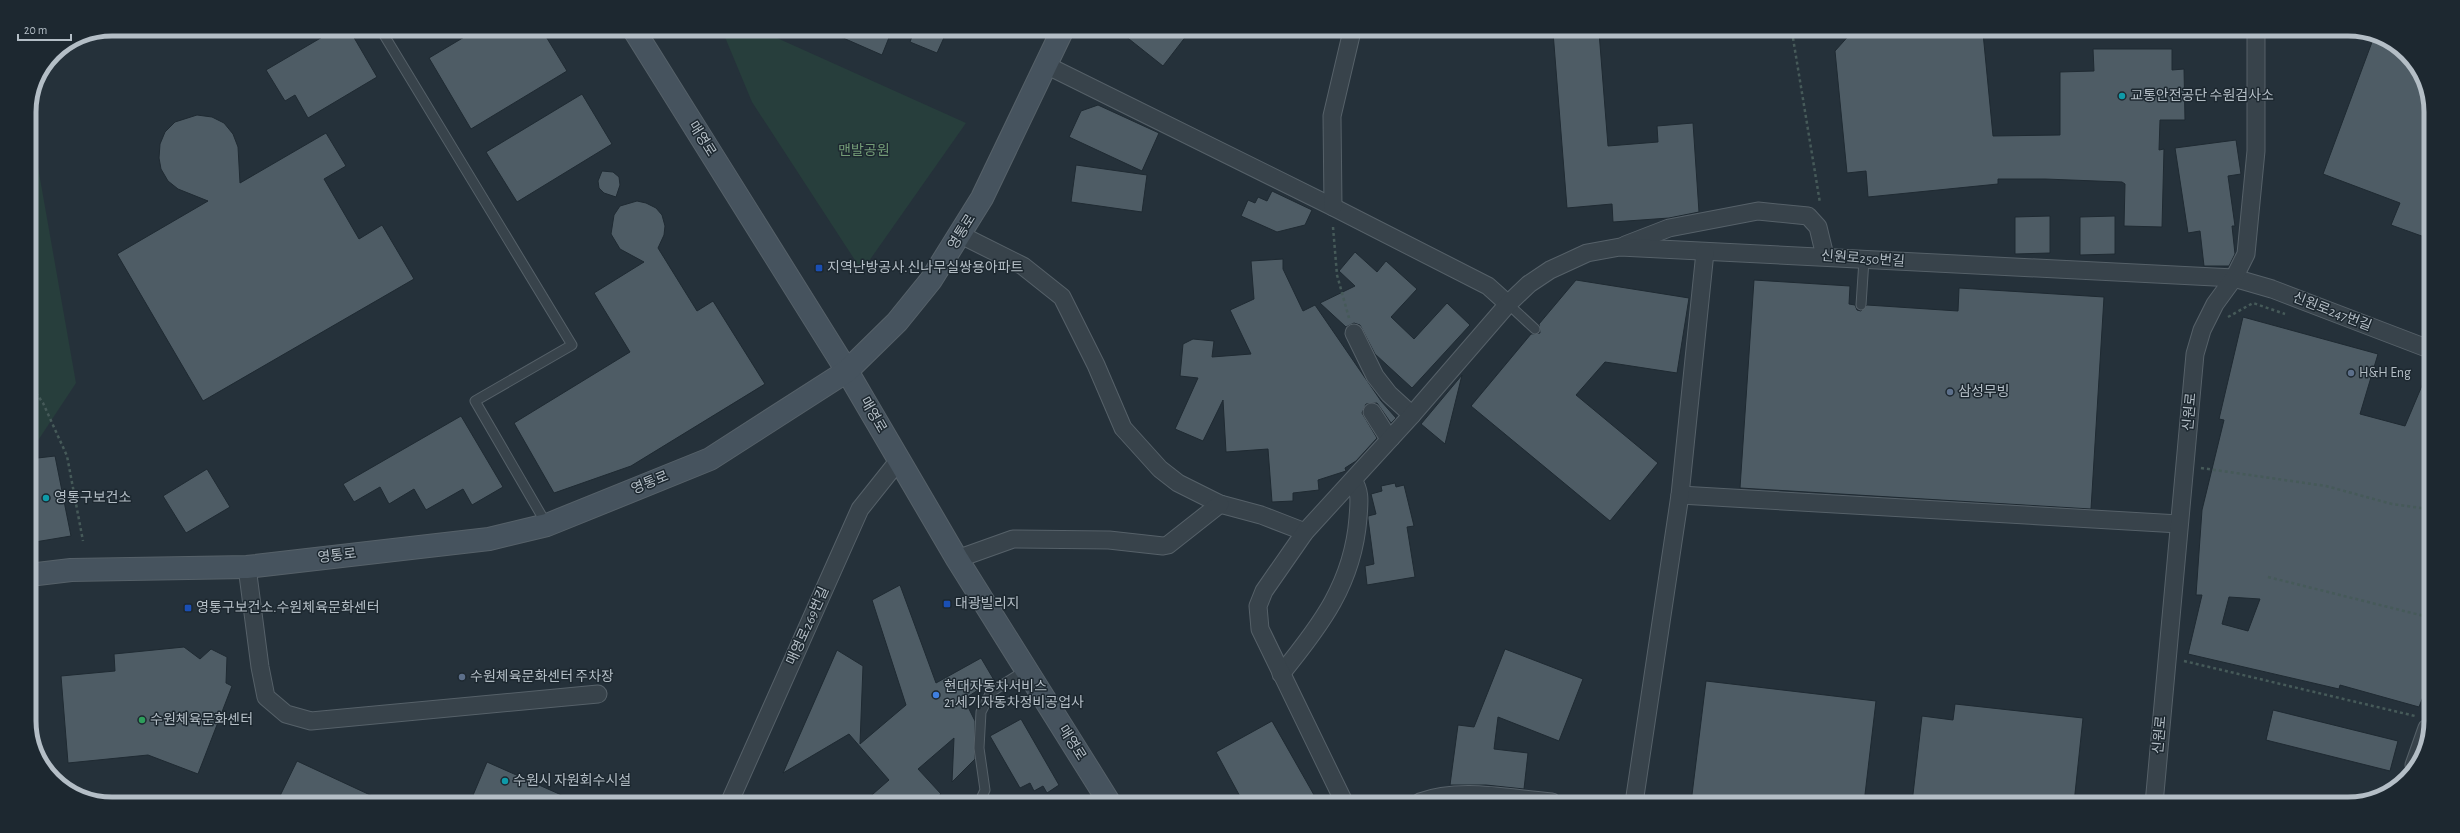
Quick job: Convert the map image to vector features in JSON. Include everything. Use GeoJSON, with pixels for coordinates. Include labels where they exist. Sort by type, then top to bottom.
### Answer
{"type":"FeatureCollection","features":[{"type":"Feature","properties":{"kind":"street","name":"매영로"},"geometry":{"type":"LineString","coordinates":[[638,36],[848,371],[957,558],[1106,797]]}},
{"type":"Feature","properties":{"kind":"street","name":"영통로"},"geometry":{"type":"LineString","coordinates":[[36,574],[71,570],[247,566],[489,539],[547,525],[710,459],[848,371],[897,322],[931,280],[961,235],[1008,148],[1060,36]]}},
{"type":"Feature","properties":{"kind":"street"},"geometry":{"type":"LineString","coordinates":[[1333,207],[1332,116],[1351,36]]}},
{"type":"Feature","properties":{"kind":"street","name":"신원로"},"geometry":{"type":"LineString","coordinates":[[2155,797],[2195,354],[2202,330],[2215,304],[2234,278],[2246,254],[2256,151],[2256,36]]}},
{"type":"Feature","properties":{"kind":"street"},"geometry":{"type":"LineString","coordinates":[[1046,65],[1333,207],[1488,286],[1508,304]]}},
{"type":"Feature","properties":{"kind":"street"},"geometry":{"type":"LineString","coordinates":[[1620,247],[1669,228],[1758,211],[1801,213],[1814,220],[1818,226],[1825,256]]}},
{"type":"Feature","properties":{"kind":"street"},"geometry":{"type":"LineString","coordinates":[[961,235],[1023,266],[1062,297],[1096,365],[1123,428],[1131,439],[1168,476],[1220,504],[1261,515],[1305,532]]}},
{"type":"Feature","properties":{"kind":"street","name":"신원로250번길"},"geometry":{"type":"LineString","coordinates":[[1342,797],[1260,629],[1258,606],[1274,576],[1305,532],[1412,415],[1508,304],[1528,284],[1550,270],[1587,253],[1620,247],[1705,252],[1825,256],[1864,260],[2234,278]]}},
{"type":"Feature","properties":{"kind":"street"},"geometry":{"type":"LineString","coordinates":[[1635,797],[1680,495],[1705,252]]}},
{"type":"Feature","properties":{"kind":"street","name":"신원로247번길"},"geometry":{"type":"LineString","coordinates":[[2234,278],[2272,289],[2424,347]]}},
{"type":"Feature","properties":{"kind":"street"},"geometry":{"type":"LineString","coordinates":[[1354,333],[1375,376],[1389,394],[1412,415]]}},
{"type":"Feature","properties":{"kind":"street"},"geometry":{"type":"LineString","coordinates":[[1372,412],[1386,434],[1391,438]]}},
{"type":"Feature","properties":{"kind":"street","name":"매영로269번길"},"geometry":{"type":"LineString","coordinates":[[732,797],[860,509],[899,460]]}},
{"type":"Feature","properties":{"kind":"street"},"geometry":{"type":"LineString","coordinates":[[1281,674],[1331,608],[1345,577],[1357,529],[1359,495],[1358,488],[1353,480]]}},
{"type":"Feature","properties":{"kind":"street"},"geometry":{"type":"LineString","coordinates":[[1680,495],[2179,524]]}},
{"type":"Feature","properties":{"kind":"street"},"geometry":{"type":"LineString","coordinates":[[957,558],[1013,539],[1115,540],[1163,546],[1168,545],[1220,504]]}},
{"type":"Feature","properties":{"kind":"street"},"geometry":{"type":"LineString","coordinates":[[247,566],[260,667],[266,696],[286,714],[311,721],[598,694]]}},
{"type":"Feature","properties":{"kind":"street"},"geometry":{"type":"LineString","coordinates":[[2418,751],[2423,730]]}},
{"type":"Feature","properties":{"kind":"street"},"geometry":{"type":"LineString","coordinates":[[1446,797],[1461,794],[1495,797]]}},
{"type":"Feature","properties":{"kind":"lane"},"geometry":{"type":"LineString","coordinates":[[385,36],[572,345],[475,401],[547,525]]}},
{"type":"Feature","properties":{"kind":"lane"},"geometry":{"type":"LineString","coordinates":[[1861,305],[1864,260]]}},
{"type":"Feature","properties":{"kind":"lane"},"geometry":{"type":"LineString","coordinates":[[1508,304],[1535,329]]}},
{"type":"Feature","properties":{"kind":"lane"},"geometry":{"type":"LineString","coordinates":[[982,797],[985,790],[979,748],[981,712],[991,692],[1026,670]]}},
{"type":"Feature","properties":{"kind":"path"},"geometry":{"type":"LineString","coordinates":[[1793,36],[1822,210],[1814,220]]}},
{"type":"Feature","properties":{"kind":"path"},"geometry":{"type":"LineString","coordinates":[[1333,207],[1333,250],[1337,275],[1354,333]]}},
{"type":"Feature","properties":{"kind":"path"},"geometry":{"type":"LineString","coordinates":[[2224,320],[2253,303],[2290,316]]}},
{"type":"Feature","properties":{"kind":"path"},"geometry":{"type":"LineString","coordinates":[[36,393],[43,403],[67,456],[83,541]]}},
{"type":"Feature","properties":{"kind":"path"},"geometry":{"type":"LineString","coordinates":[[2199,476],[2201,461]]}},
{"type":"Feature","properties":{"kind":"path"},"geometry":{"type":"LineString","coordinates":[[2200,468],[2326,486],[2392,504],[2424,508]]}},
{"type":"Feature","properties":{"kind":"path"},"geometry":{"type":"LineString","coordinates":[[2268,577],[2424,616]]}},
{"type":"Feature","properties":{"kind":"path"},"geometry":{"type":"LineString","coordinates":[[2178,660],[2424,723]]}},
{"type":"Feature","properties":{"kind":"green space","name":"맨발공원"},"geometry":{"type":"Polygon","coordinates":[[[724,36],[772,36],[966,123],[862,271],[752,102],[724,36]]]}},
{"type":"Feature","properties":{"kind":"green space"},"geometry":{"type":"Polygon","coordinates":[[[36,156],[76,383],[36,443],[36,156]]]}},
{"type":"Feature","properties":{"kind":"green space"},"geometry":{"type":"Polygon","coordinates":[[[76,788],[109,797],[88,793],[76,788]]]}},
{"type":"Feature","properties":{"kind":"building"},"geometry":{"type":"Polygon","coordinates":[[[324,36],[353,36],[377,77],[308,118],[295,95],[285,101],[266,70],[324,36]]]}},
{"type":"Feature","properties":{"kind":"building"},"geometry":{"type":"Polygon","coordinates":[[[466,36],[546,36],[567,71],[471,129],[429,58],[466,36]]]}},
{"type":"Feature","properties":{"kind":"building"},"geometry":{"type":"Polygon","coordinates":[[[839,36],[890,36],[882,55],[839,36]]]}},
{"type":"Feature","properties":{"kind":"building"},"geometry":{"type":"Polygon","coordinates":[[[912,36],[945,36],[937,53],[910,42],[912,36]]]}},
{"type":"Feature","properties":{"kind":"building"},"geometry":{"type":"Polygon","coordinates":[[[1125,36],[1186,36],[1163,66],[1125,36]]]}},
{"type":"Feature","properties":{"kind":"building"},"geometry":{"type":"Polygon","coordinates":[[[1553,36],[1599,36],[1608,146],[1658,142],[1657,126],[1693,123],[1699,212],[1669,218],[1613,222],[1612,204],[1567,208],[1553,36]]]}},
{"type":"Feature","properties":{"kind":"building"},"geometry":{"type":"Polygon","coordinates":[[[1848,36],[1983,36],[1993,136],[2060,135],[2060,72],[2094,71],[2093,49],[2172,49],[2172,70],[2184,69],[2185,120],[2160,120],[2159,150],[2164,149],[2162,227],[2124,226],[2125,184],[2122,182],[1998,179],[1998,184],[1868,197],[1866,171],[1847,173],[1835,51],[1848,36]]]}},
{"type":"Feature","properties":{"kind":"building"},"geometry":{"type":"Polygon","coordinates":[[[2373,40],[2382,44],[2402,58],[2414,74],[2423,97],[2424,237],[2391,225],[2400,203],[2323,174],[2373,40]]]}},
{"type":"Feature","properties":{"kind":"building"},"geometry":{"type":"Polygon","coordinates":[[[582,94],[612,144],[517,202],[486,152],[582,94]]]}},
{"type":"Feature","properties":{"kind":"building"},"geometry":{"type":"Polygon","coordinates":[[[1098,105],[1159,133],[1142,171],[1069,137],[1081,111],[1098,105]]]}},
{"type":"Feature","properties":{"kind":"building"},"geometry":{"type":"Polygon","coordinates":[[[197,115],[212,117],[224,123],[233,134],[238,147],[240,183],[326,133],[346,166],[324,179],[359,239],[382,225],[414,279],[203,401],[117,254],[208,201],[178,189],[168,181],[161,169],[159,158],[160,144],[165,132],[175,122],[197,115]]]}},
{"type":"Feature","properties":{"kind":"building"},"geometry":{"type":"Polygon","coordinates":[[[2236,140],[2241,174],[2228,176],[2235,226],[2232,226],[2235,254],[2229,266],[2204,266],[2200,231],[2188,233],[2175,148],[2236,140]]]}},
{"type":"Feature","properties":{"kind":"building"},"geometry":{"type":"Polygon","coordinates":[[[1076,165],[1147,175],[1142,212],[1071,202],[1076,165]]]}},
{"type":"Feature","properties":{"kind":"building"},"geometry":{"type":"Polygon","coordinates":[[[602,171],[613,172],[619,177],[620,185],[616,197],[604,193],[599,188],[598,181],[602,171]]]}},
{"type":"Feature","properties":{"kind":"building"},"geometry":{"type":"Polygon","coordinates":[[[1272,191],[1312,210],[1305,225],[1277,232],[1241,216],[1248,200],[1255,203],[1258,197],[1267,201],[1272,191]]]}},
{"type":"Feature","properties":{"kind":"building"},"geometry":{"type":"Polygon","coordinates":[[[637,201],[646,203],[656,208],[662,215],[665,226],[664,235],[658,248],[697,311],[713,301],[765,384],[631,466],[554,493],[514,423],[630,352],[594,293],[644,262],[620,249],[611,234],[614,215],[620,206],[637,201]]]}},
{"type":"Feature","properties":{"kind":"building"},"geometry":{"type":"Polygon","coordinates":[[[2050,216],[2050,253],[2015,254],[2015,217],[2050,216]]]}},
{"type":"Feature","properties":{"kind":"building"},"geometry":{"type":"Polygon","coordinates":[[[2115,216],[2115,254],[2080,255],[2080,217],[2115,216]]]}},
{"type":"Feature","properties":{"kind":"building"},"geometry":{"type":"Polygon","coordinates":[[[1355,252],[1377,272],[1386,261],[1417,289],[1391,317],[1414,339],[1447,303],[1470,325],[1412,388],[1375,354],[1360,325],[1354,323],[1346,327],[1320,303],[1355,286],[1339,271],[1355,252]]]}},
{"type":"Feature","properties":{"kind":"building"},"geometry":{"type":"Polygon","coordinates":[[[1283,259],[1283,269],[1303,311],[1315,305],[1381,401],[1396,418],[1391,423],[1377,403],[1366,404],[1362,413],[1377,438],[1356,461],[1345,468],[1346,471],[1318,480],[1319,490],[1293,493],[1293,501],[1272,502],[1268,449],[1226,452],[1223,400],[1203,441],[1175,429],[1198,378],[1180,376],[1183,344],[1193,339],[1214,341],[1212,357],[1251,354],[1230,310],[1254,299],[1251,261],[1283,259]]]}},
{"type":"Feature","properties":{"kind":"building"},"geometry":{"type":"Polygon","coordinates":[[[1576,280],[1689,298],[1677,373],[1605,362],[1576,395],[1658,463],[1610,521],[1471,406],[1531,334],[1540,333],[1539,324],[1576,280]]]}},
{"type":"Feature","properties":{"kind":"building"},"geometry":{"type":"Polygon","coordinates":[[[1754,280],[1850,286],[1849,304],[1855,305],[1857,310],[1861,311],[1867,305],[1958,311],[1959,288],[2104,297],[2091,509],[1740,488],[1754,280]]]}},
{"type":"Feature","properties":{"kind":"building"},"geometry":{"type":"Polygon","coordinates":[[[2243,317],[2378,354],[2360,414],[2405,426],[2424,381],[2424,694],[2419,707],[2340,685],[2339,689],[2188,654],[2202,595],[2196,595],[2202,510],[2224,420],[2219,419],[2243,317]],[[2229,597],[2222,624],[2248,631],[2260,599],[2229,597]]]}},
{"type":"Feature","properties":{"kind":"building"},"geometry":{"type":"Polygon","coordinates":[[[1462,375],[1445,444],[1421,424],[1462,375]]]}},
{"type":"Feature","properties":{"kind":"building"},"geometry":{"type":"Polygon","coordinates":[[[461,416],[503,487],[472,505],[463,489],[426,510],[414,489],[389,504],[380,487],[354,502],[343,484],[461,416]]]}},
{"type":"Feature","properties":{"kind":"building","name":"영통구보건소"},"geometry":{"type":"Polygon","coordinates":[[[55,456],[71,536],[36,542],[36,458],[55,456]]]}},
{"type":"Feature","properties":{"kind":"building"},"geometry":{"type":"Polygon","coordinates":[[[207,469],[230,507],[186,533],[163,496],[207,469]]]}},
{"type":"Feature","properties":{"kind":"building"},"geometry":{"type":"Polygon","coordinates":[[[1395,483],[1396,487],[1404,485],[1414,526],[1407,527],[1415,577],[1367,585],[1365,566],[1374,564],[1368,516],[1376,514],[1371,494],[1382,491],[1381,486],[1395,483]]]}},
{"type":"Feature","properties":{"kind":"building"},"geometry":{"type":"Polygon","coordinates":[[[900,585],[936,683],[981,658],[994,680],[964,699],[975,721],[975,759],[952,782],[954,738],[918,769],[941,794],[937,797],[870,797],[889,780],[849,734],[783,773],[837,650],[863,666],[860,744],[906,705],[872,600],[900,585]]]}},
{"type":"Feature","properties":{"kind":"building","name":"수원체육문화센터"},"geometry":{"type":"Polygon","coordinates":[[[184,647],[200,659],[211,649],[227,657],[226,683],[232,686],[198,774],[148,755],[68,763],[61,676],[115,671],[114,654],[184,647]]]}},
{"type":"Feature","properties":{"kind":"building"},"geometry":{"type":"Polygon","coordinates":[[[1505,649],[1583,679],[1559,741],[1498,717],[1494,749],[1528,753],[1524,789],[1486,785],[1450,785],[1458,725],[1474,727],[1505,649]]]}},
{"type":"Feature","properties":{"kind":"building"},"geometry":{"type":"Polygon","coordinates":[[[1706,681],[1876,701],[1865,797],[1692,797],[1706,681]]]}},
{"type":"Feature","properties":{"kind":"building"},"geometry":{"type":"Polygon","coordinates":[[[1955,704],[2083,718],[2075,797],[1913,797],[1922,716],[1953,720],[1955,704]]]}},
{"type":"Feature","properties":{"kind":"building"},"geometry":{"type":"Polygon","coordinates":[[[2273,710],[2398,741],[2390,771],[2266,740],[2273,710]]]}},
{"type":"Feature","properties":{"kind":"building"},"geometry":{"type":"Polygon","coordinates":[[[1021,719],[1059,785],[1047,793],[1043,786],[1034,791],[1030,783],[1020,788],[990,736],[1021,719]]]}},
{"type":"Feature","properties":{"kind":"building"},"geometry":{"type":"Polygon","coordinates":[[[1272,721],[1315,797],[1240,797],[1216,752],[1272,721]]]}},
{"type":"Feature","properties":{"kind":"building"},"geometry":{"type":"Polygon","coordinates":[[[297,761],[375,797],[279,797],[297,761]]]}},
{"type":"Feature","properties":{"kind":"building","name":"수원시 자원회수시설"},"geometry":{"type":"Polygon","coordinates":[[[487,762],[566,797],[472,797],[487,762]]]}},
{"type":"Feature","properties":{"kind":"place","name":"교통안전공단 수원검사소"},"geometry":{"type":"Point","coordinates":[2122,96]}},
{"type":"Feature","properties":{"kind":"place","name":"지역난방공사.신나무실쌍용아파트"},"geometry":{"type":"Point","coordinates":[819,268]}},
{"type":"Feature","properties":{"kind":"place","name":"H&H Eng"},"geometry":{"type":"Point","coordinates":[2351,373]}},
{"type":"Feature","properties":{"kind":"place","name":"삼성무빙"},"geometry":{"type":"Point","coordinates":[1950,392]}},
{"type":"Feature","properties":{"kind":"place","name":"영통구보건소"},"geometry":{"type":"Point","coordinates":[46,498]}},
{"type":"Feature","properties":{"kind":"place","name":"대광빌리지"},"geometry":{"type":"Point","coordinates":[947,604]}},
{"type":"Feature","properties":{"kind":"place","name":"영통구보건소.수원체육문화센터"},"geometry":{"type":"Point","coordinates":[188,608]}},
{"type":"Feature","properties":{"kind":"place","name":"수원체육문화센터 주차장"},"geometry":{"type":"Point","coordinates":[462,677]}},
{"type":"Feature","properties":{"kind":"place","name":"현대자동차서비스 21세기자동차정비공업사"},"geometry":{"type":"Point","coordinates":[936,695]}},
{"type":"Feature","properties":{"kind":"place","name":"수원체육문화센터"},"geometry":{"type":"Point","coordinates":[142,720]}},
{"type":"Feature","properties":{"kind":"place","name":"수원시 자원회수시설"},"geometry":{"type":"Point","coordinates":[505,781]}}]}
